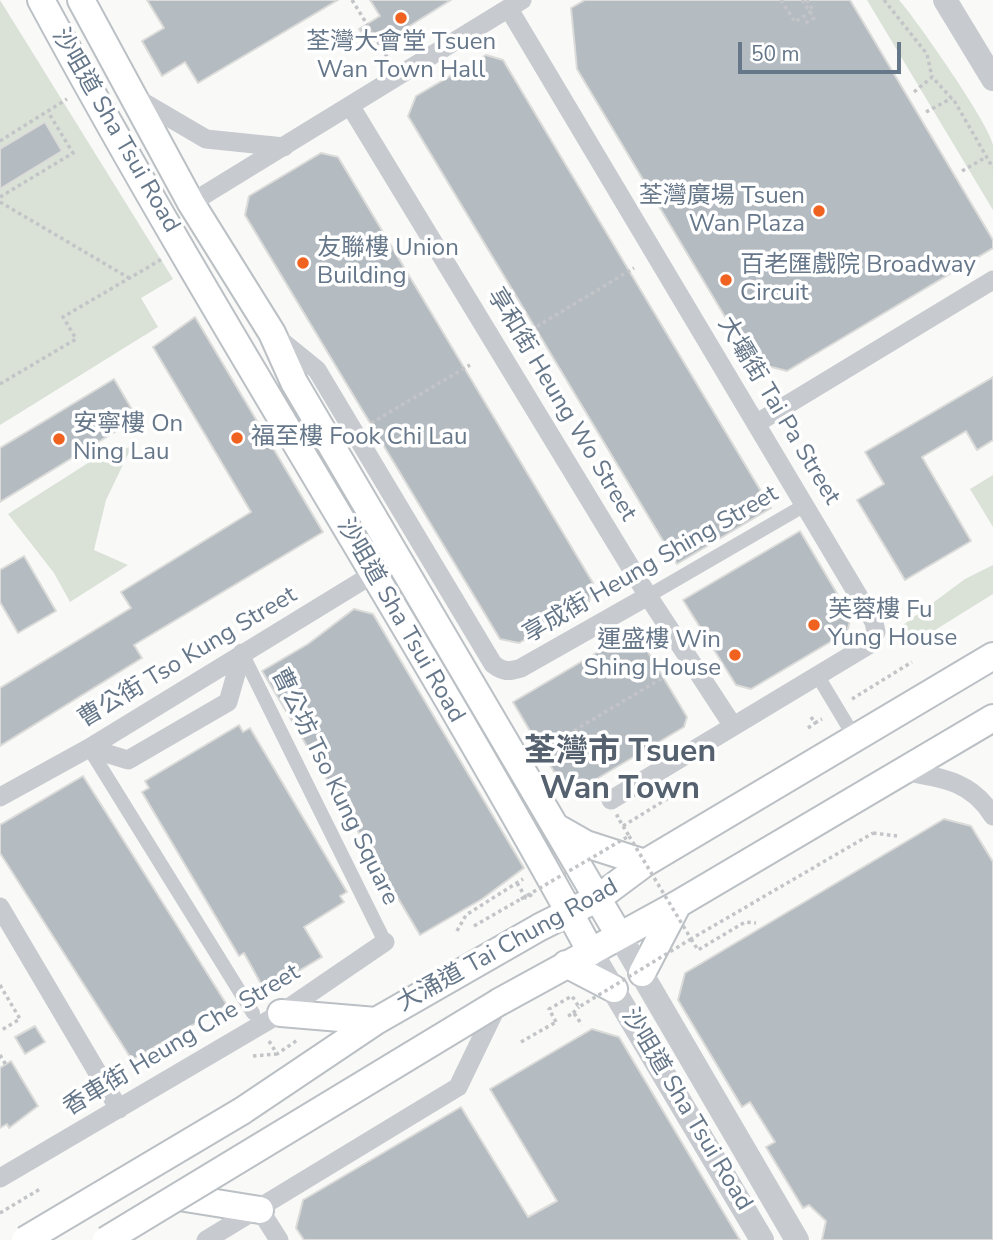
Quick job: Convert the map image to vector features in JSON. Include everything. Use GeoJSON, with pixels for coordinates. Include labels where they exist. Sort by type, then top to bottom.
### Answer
{"type":"FeatureCollection","features":[{"type":"Feature","properties":{"kind":"main road","name":"沙咀道 Sha Tsui Road"},"geometry":{"type":"LineString","coordinates":[[41,0],[109,127],[373,575],[538,873],[569,911],[591,952]]}},
{"type":"Feature","properties":{"kind":"main road","name":"沙咀道 Sha Tsui Road"},"geometry":{"type":"LineString","coordinates":[[85,4],[191,203],[272,332],[294,382],[556,827],[579,849],[598,898],[619,935]]}},
{"type":"Feature","properties":{"kind":"main road","name":"大涌道 Tai Chung Road"},"geometry":{"type":"LineString","coordinates":[[25,1240],[242,1111],[376,1021],[569,911],[598,898],[645,863],[993,656]]}},
{"type":"Feature","properties":{"kind":"main road","name":"大涌道 Tai Chung Road"},"geometry":{"type":"LineString","coordinates":[[106,1240],[499,1002],[678,904],[907,772],[993,718]]}},
{"type":"Feature","properties":{"kind":"main road"},"geometry":{"type":"LineString","coordinates":[[579,849],[645,863]]}},
{"type":"Feature","properties":{"kind":"main road"},"geometry":{"type":"LineString","coordinates":[[642,973],[678,904]]}},
{"type":"Feature","properties":{"kind":"main road"},"geometry":{"type":"LineString","coordinates":[[566,964],[614,989]]}},
{"type":"Feature","properties":{"kind":"main road"},"geometry":{"type":"LineString","coordinates":[[281,1013],[309,1025],[376,1021]]}},
{"type":"Feature","properties":{"kind":"main road"},"geometry":{"type":"LineString","coordinates":[[179,1197],[260,1210]]}},
{"type":"Feature","properties":{"kind":"street"},"geometry":{"type":"LineString","coordinates":[[946,0],[993,79]]}},
{"type":"Feature","properties":{"kind":"street"},"geometry":{"type":"LineString","coordinates":[[191,203],[515,5]]}},
{"type":"Feature","properties":{"kind":"street","name":"大壩街 Tai Pa Street"},"geometry":{"type":"LineString","coordinates":[[515,5],[874,622],[876,632],[870,644],[819,677]]}},
{"type":"Feature","properties":{"kind":"street"},"geometry":{"type":"LineString","coordinates":[[134,97],[206,139],[284,146]]}},
{"type":"Feature","properties":{"kind":"street","name":"享和街 Heung Wo Street"},"geometry":{"type":"LineString","coordinates":[[351,107],[648,596],[733,726]]}},
{"type":"Feature","properties":{"kind":"street"},"geometry":{"type":"LineString","coordinates":[[757,423],[993,280]]}},
{"type":"Feature","properties":{"kind":"street","name":"沙咀道 Sha Tsui Road"},"geometry":{"type":"LineString","coordinates":[[272,332],[317,370],[493,664],[506,671],[521,668]]}},
{"type":"Feature","properties":{"kind":"street","name":"享成街 Heung Shing Street"},"geometry":{"type":"LineString","coordinates":[[521,668],[805,505]]}},
{"type":"Feature","properties":{"kind":"street","name":"曹公街 Tso Kung Street"},"geometry":{"type":"LineString","coordinates":[[0,797],[89,748],[399,559]]}},
{"type":"Feature","properties":{"kind":"street"},"geometry":{"type":"LineString","coordinates":[[89,748],[128,760],[228,702],[242,653]]}},
{"type":"Feature","properties":{"kind":"street","name":"曹公坊 Tso Kung Square"},"geometry":{"type":"LineString","coordinates":[[242,653],[385,942]]}},
{"type":"Feature","properties":{"kind":"street"},"geometry":{"type":"LineString","coordinates":[[616,807],[733,726],[819,677],[855,738]]}},
{"type":"Feature","properties":{"kind":"street"},"geometry":{"type":"LineString","coordinates":[[89,748],[253,1013]]}},
{"type":"Feature","properties":{"kind":"street"},"geometry":{"type":"LineString","coordinates":[[907,772],[953,779],[970,789],[993,816]]}},
{"type":"Feature","properties":{"kind":"street"},"geometry":{"type":"LineString","coordinates":[[0,907],[119,1109]]}},
{"type":"Feature","properties":{"kind":"street","name":"沙咀道 Sha Tsui Road"},"geometry":{"type":"LineString","coordinates":[[619,935],[797,1240]]}},
{"type":"Feature","properties":{"kind":"street","name":"香車街 Heung Che Street"},"geometry":{"type":"LineString","coordinates":[[0,1178],[281,1013],[385,942]]}},
{"type":"Feature","properties":{"kind":"street","name":"沙咀道 Sha Tsui Road"},"geometry":{"type":"LineString","coordinates":[[591,952],[762,1240]]}},
{"type":"Feature","properties":{"kind":"street","name":"大涌道 Tai Chung Road"},"geometry":{"type":"LineString","coordinates":[[206,1240],[260,1210],[458,1087],[499,1002]]}},
{"type":"Feature","properties":{"kind":"street"},"geometry":{"type":"LineString","coordinates":[[260,1210],[279,1240]]}},
{"type":"Feature","properties":{"kind":"path"},"geometry":{"type":"LineString","coordinates":[[352,0],[399,77]]}},
{"type":"Feature","properties":{"kind":"path"},"geometry":{"type":"LineString","coordinates":[[781,0],[795,22],[813,10],[804,0]]}},
{"type":"Feature","properties":{"kind":"path"},"geometry":{"type":"LineString","coordinates":[[802,26],[814,18],[804,0]]}},
{"type":"Feature","properties":{"kind":"path"},"geometry":{"type":"LineString","coordinates":[[884,0],[927,54],[932,77],[952,98],[993,168]]}},
{"type":"Feature","properties":{"kind":"path"},"geometry":{"type":"LineString","coordinates":[[914,92],[932,77]]}},
{"type":"Feature","properties":{"kind":"path"},"geometry":{"type":"LineString","coordinates":[[926,113],[952,98]]}},
{"type":"Feature","properties":{"kind":"path"},"geometry":{"type":"LineString","coordinates":[[0,141],[67,99]]}},
{"type":"Feature","properties":{"kind":"path"},"geometry":{"type":"LineString","coordinates":[[0,197],[73,153],[48,112]]}},
{"type":"Feature","properties":{"kind":"path"},"geometry":{"type":"LineString","coordinates":[[962,171],[986,157]]}},
{"type":"Feature","properties":{"kind":"path"},"geometry":{"type":"LineString","coordinates":[[0,202],[129,278]]}},
{"type":"Feature","properties":{"kind":"path"},"geometry":{"type":"LineString","coordinates":[[0,384],[76,339],[63,317],[181,247]]}},
{"type":"Feature","properties":{"kind":"path"},"geometry":{"type":"LineString","coordinates":[[531,330],[634,268]]}},
{"type":"Feature","properties":{"kind":"path"},"geometry":{"type":"LineString","coordinates":[[366,426],[470,365]]}},
{"type":"Feature","properties":{"kind":"path"},"geometry":{"type":"LineString","coordinates":[[808,728],[836,704],[912,662]]}},
{"type":"Feature","properties":{"kind":"path"},"geometry":{"type":"LineString","coordinates":[[538,752],[669,674]]}},
{"type":"Feature","properties":{"kind":"path"},"geometry":{"type":"LineString","coordinates":[[811,717],[815,723]]}},
{"type":"Feature","properties":{"kind":"path"},"geometry":{"type":"LineString","coordinates":[[623,826],[670,797]]}},
{"type":"Feature","properties":{"kind":"path"},"geometry":{"type":"LineString","coordinates":[[616,807],[617,816],[698,950],[745,922],[756,923]]}},
{"type":"Feature","properties":{"kind":"path"},"geometry":{"type":"LineString","coordinates":[[582,1025],[574,1013],[568,1016],[691,939],[873,833],[898,836]]}},
{"type":"Feature","properties":{"kind":"path"},"geometry":{"type":"LineString","coordinates":[[474,926],[629,836]]}},
{"type":"Feature","properties":{"kind":"path"},"geometry":{"type":"LineString","coordinates":[[457,931],[466,915],[538,873]]}},
{"type":"Feature","properties":{"kind":"path"},"geometry":{"type":"LineString","coordinates":[[0,985],[20,1019],[0,1031]]}},
{"type":"Feature","properties":{"kind":"path"},"geometry":{"type":"LineString","coordinates":[[521,1042],[556,1022],[549,1009],[572,996],[579,1007]]}},
{"type":"Feature","properties":{"kind":"path"},"geometry":{"type":"LineString","coordinates":[[253,1055],[277,1054],[309,1025]]}},
{"type":"Feature","properties":{"kind":"path"},"geometry":{"type":"LineString","coordinates":[[268,1040],[277,1054]]}},
{"type":"Feature","properties":{"kind":"path"},"geometry":{"type":"LineString","coordinates":[[0,1055],[6,1065]]}},
{"type":"Feature","properties":{"kind":"path"},"geometry":{"type":"LineString","coordinates":[[0,1213],[40,1189]]}},
{"type":"Feature","properties":{"kind":"shaded area"},"geometry":{"type":"Polygon","coordinates":[[[0,0],[173,279],[141,298],[158,327],[0,425],[0,0]]]}},
{"type":"Feature","properties":{"kind":"shaded area"},"geometry":{"type":"Polygon","coordinates":[[[867,0],[899,0],[966,95],[993,145],[993,210],[867,0]]]}},
{"type":"Feature","properties":{"kind":"shaded area"},"geometry":{"type":"Polygon","coordinates":[[[132,446],[106,500],[94,550],[128,565],[70,602],[54,573],[8,514],[88,463],[132,446]]]}},
{"type":"Feature","properties":{"kind":"shaded area"},"geometry":{"type":"Polygon","coordinates":[[[993,475],[993,527],[970,489],[993,475]]]}},
{"type":"Feature","properties":{"kind":"shaded area"},"geometry":{"type":"Polygon","coordinates":[[[993,565],[993,594],[924,637],[904,639],[903,625],[965,579],[993,565]]]}},
{"type":"Feature","properties":{"kind":"pier"},"geometry":{"type":"Polygon","coordinates":[[[993,626],[993,754],[629,980],[469,1068],[173,1240],[0,1240],[0,1224],[917,669],[919,671],[993,626]]]}},
{"type":"Feature","properties":{"kind":"building"},"geometry":{"type":"Polygon","coordinates":[[[147,0],[338,0],[198,83],[185,62],[162,76],[142,41],[164,28],[147,0]]]}},
{"type":"Feature","properties":{"kind":"building","name":"荃灣大會堂 Tsuen Wan Town Hall"},"geometry":{"type":"Polygon","coordinates":[[[370,0],[451,0],[392,37],[390,32],[368,44],[359,29],[380,16],[370,0]]]}},
{"type":"Feature","properties":{"kind":"building","name":"荃灣廣場 Tsuen Wan Plaza"},"geometry":{"type":"Polygon","coordinates":[[[585,0],[850,0],[993,240],[993,248],[787,371],[752,362],[577,69],[571,8],[585,0]]]}},
{"type":"Feature","properties":{"kind":"building"},"geometry":{"type":"Polygon","coordinates":[[[486,55],[503,60],[771,508],[677,564],[408,116],[416,96],[486,55]]]}},
{"type":"Feature","properties":{"kind":"building"},"geometry":{"type":"Polygon","coordinates":[[[45,122],[62,151],[0,189],[0,149],[45,122]]]}},
{"type":"Feature","properties":{"kind":"building"},"geometry":{"type":"Polygon","coordinates":[[[321,153],[338,157],[593,583],[589,602],[519,643],[500,639],[245,215],[249,196],[321,153]]]}},
{"type":"Feature","properties":{"kind":"building"},"geometry":{"type":"Polygon","coordinates":[[[195,317],[323,532],[134,645],[142,658],[0,746],[0,688],[131,608],[121,592],[251,512],[153,347],[195,317]]]}},
{"type":"Feature","properties":{"kind":"building"},"geometry":{"type":"Polygon","coordinates":[[[993,377],[993,440],[977,450],[966,431],[922,457],[971,541],[905,580],[857,500],[884,484],[865,452],[993,377]]]}},
{"type":"Feature","properties":{"kind":"building","name":"安寧樓 On Ning Lau"},"geometry":{"type":"Polygon","coordinates":[[[114,379],[134,413],[115,425],[118,430],[0,502],[0,448],[114,379]]]}},
{"type":"Feature","properties":{"kind":"building"},"geometry":{"type":"Polygon","coordinates":[[[800,531],[851,617],[847,632],[751,689],[736,685],[683,600],[800,531]]]}},
{"type":"Feature","properties":{"kind":"building"},"geometry":{"type":"Polygon","coordinates":[[[24,556],[56,611],[18,633],[0,602],[0,570],[24,556]]]}},
{"type":"Feature","properties":{"kind":"building"},"geometry":{"type":"Polygon","coordinates":[[[354,609],[373,614],[524,868],[482,899],[420,935],[262,671],[308,644],[354,609]]]}},
{"type":"Feature","properties":{"kind":"building"},"geometry":{"type":"Polygon","coordinates":[[[625,636],[639,637],[687,717],[684,727],[578,790],[563,787],[513,702],[625,636]]]}},
{"type":"Feature","properties":{"kind":"building"},"geometry":{"type":"Polygon","coordinates":[[[239,725],[243,732],[250,728],[347,892],[340,896],[344,902],[304,927],[322,957],[265,991],[244,953],[239,956],[142,792],[149,788],[145,781],[239,725]]]}},
{"type":"Feature","properties":{"kind":"building"},"geometry":{"type":"Polygon","coordinates":[[[83,776],[227,1005],[132,1060],[0,853],[0,825],[83,776]]]}},
{"type":"Feature","properties":{"kind":"building"},"geometry":{"type":"Polygon","coordinates":[[[944,819],[971,826],[993,862],[993,1240],[822,1240],[826,1221],[809,1205],[803,1208],[766,1147],[775,1142],[750,1102],[742,1107],[678,1000],[685,973],[944,819]]]}},
{"type":"Feature","properties":{"kind":"building"},"geometry":{"type":"Polygon","coordinates":[[[35,1026],[45,1042],[25,1054],[15,1037],[35,1026]]]}},
{"type":"Feature","properties":{"kind":"building"},"geometry":{"type":"Polygon","coordinates":[[[592,1029],[619,1037],[740,1240],[304,1240],[296,1228],[303,1200],[461,1107],[528,1217],[557,1201],[490,1089],[592,1029]]]}},
{"type":"Feature","properties":{"kind":"building"},"geometry":{"type":"Polygon","coordinates":[[[11,1061],[38,1106],[9,1128],[7,1124],[0,1128],[0,1068],[11,1061]]]}},
{"type":"Feature","properties":{"kind":"place","name":"荃灣大會堂 Tsuen Wan Town Hall"},"geometry":{"type":"Point","coordinates":[401,18]}},
{"type":"Feature","properties":{"kind":"place","name":"荃灣廣場 Tsuen Wan Plaza"},"geometry":{"type":"Point","coordinates":[819,211]}},
{"type":"Feature","properties":{"kind":"place","name":"友聯樓 Union Building"},"geometry":{"type":"Point","coordinates":[303,263]}},
{"type":"Feature","properties":{"kind":"place","name":"百老匯戲院 Broadway Circuit"},"geometry":{"type":"Point","coordinates":[726,280]}},
{"type":"Feature","properties":{"kind":"place","name":"福至樓 Fook Chi Lau"},"geometry":{"type":"Point","coordinates":[237,438]}},
{"type":"Feature","properties":{"kind":"place","name":"安寧樓 On Ning Lau"},"geometry":{"type":"Point","coordinates":[59,439]}},
{"type":"Feature","properties":{"kind":"place","name":"芙蓉樓 Fu Yung House"},"geometry":{"type":"Point","coordinates":[814,625]}},
{"type":"Feature","properties":{"kind":"place","name":"運盛樓 Win Shing House"},"geometry":{"type":"Point","coordinates":[735,655]}},
{"type":"Feature","properties":{"kind":"district","name":"荃灣市 Tsuen Wan Town"},"geometry":{"type":"Point","coordinates":[620,772]}}]}
